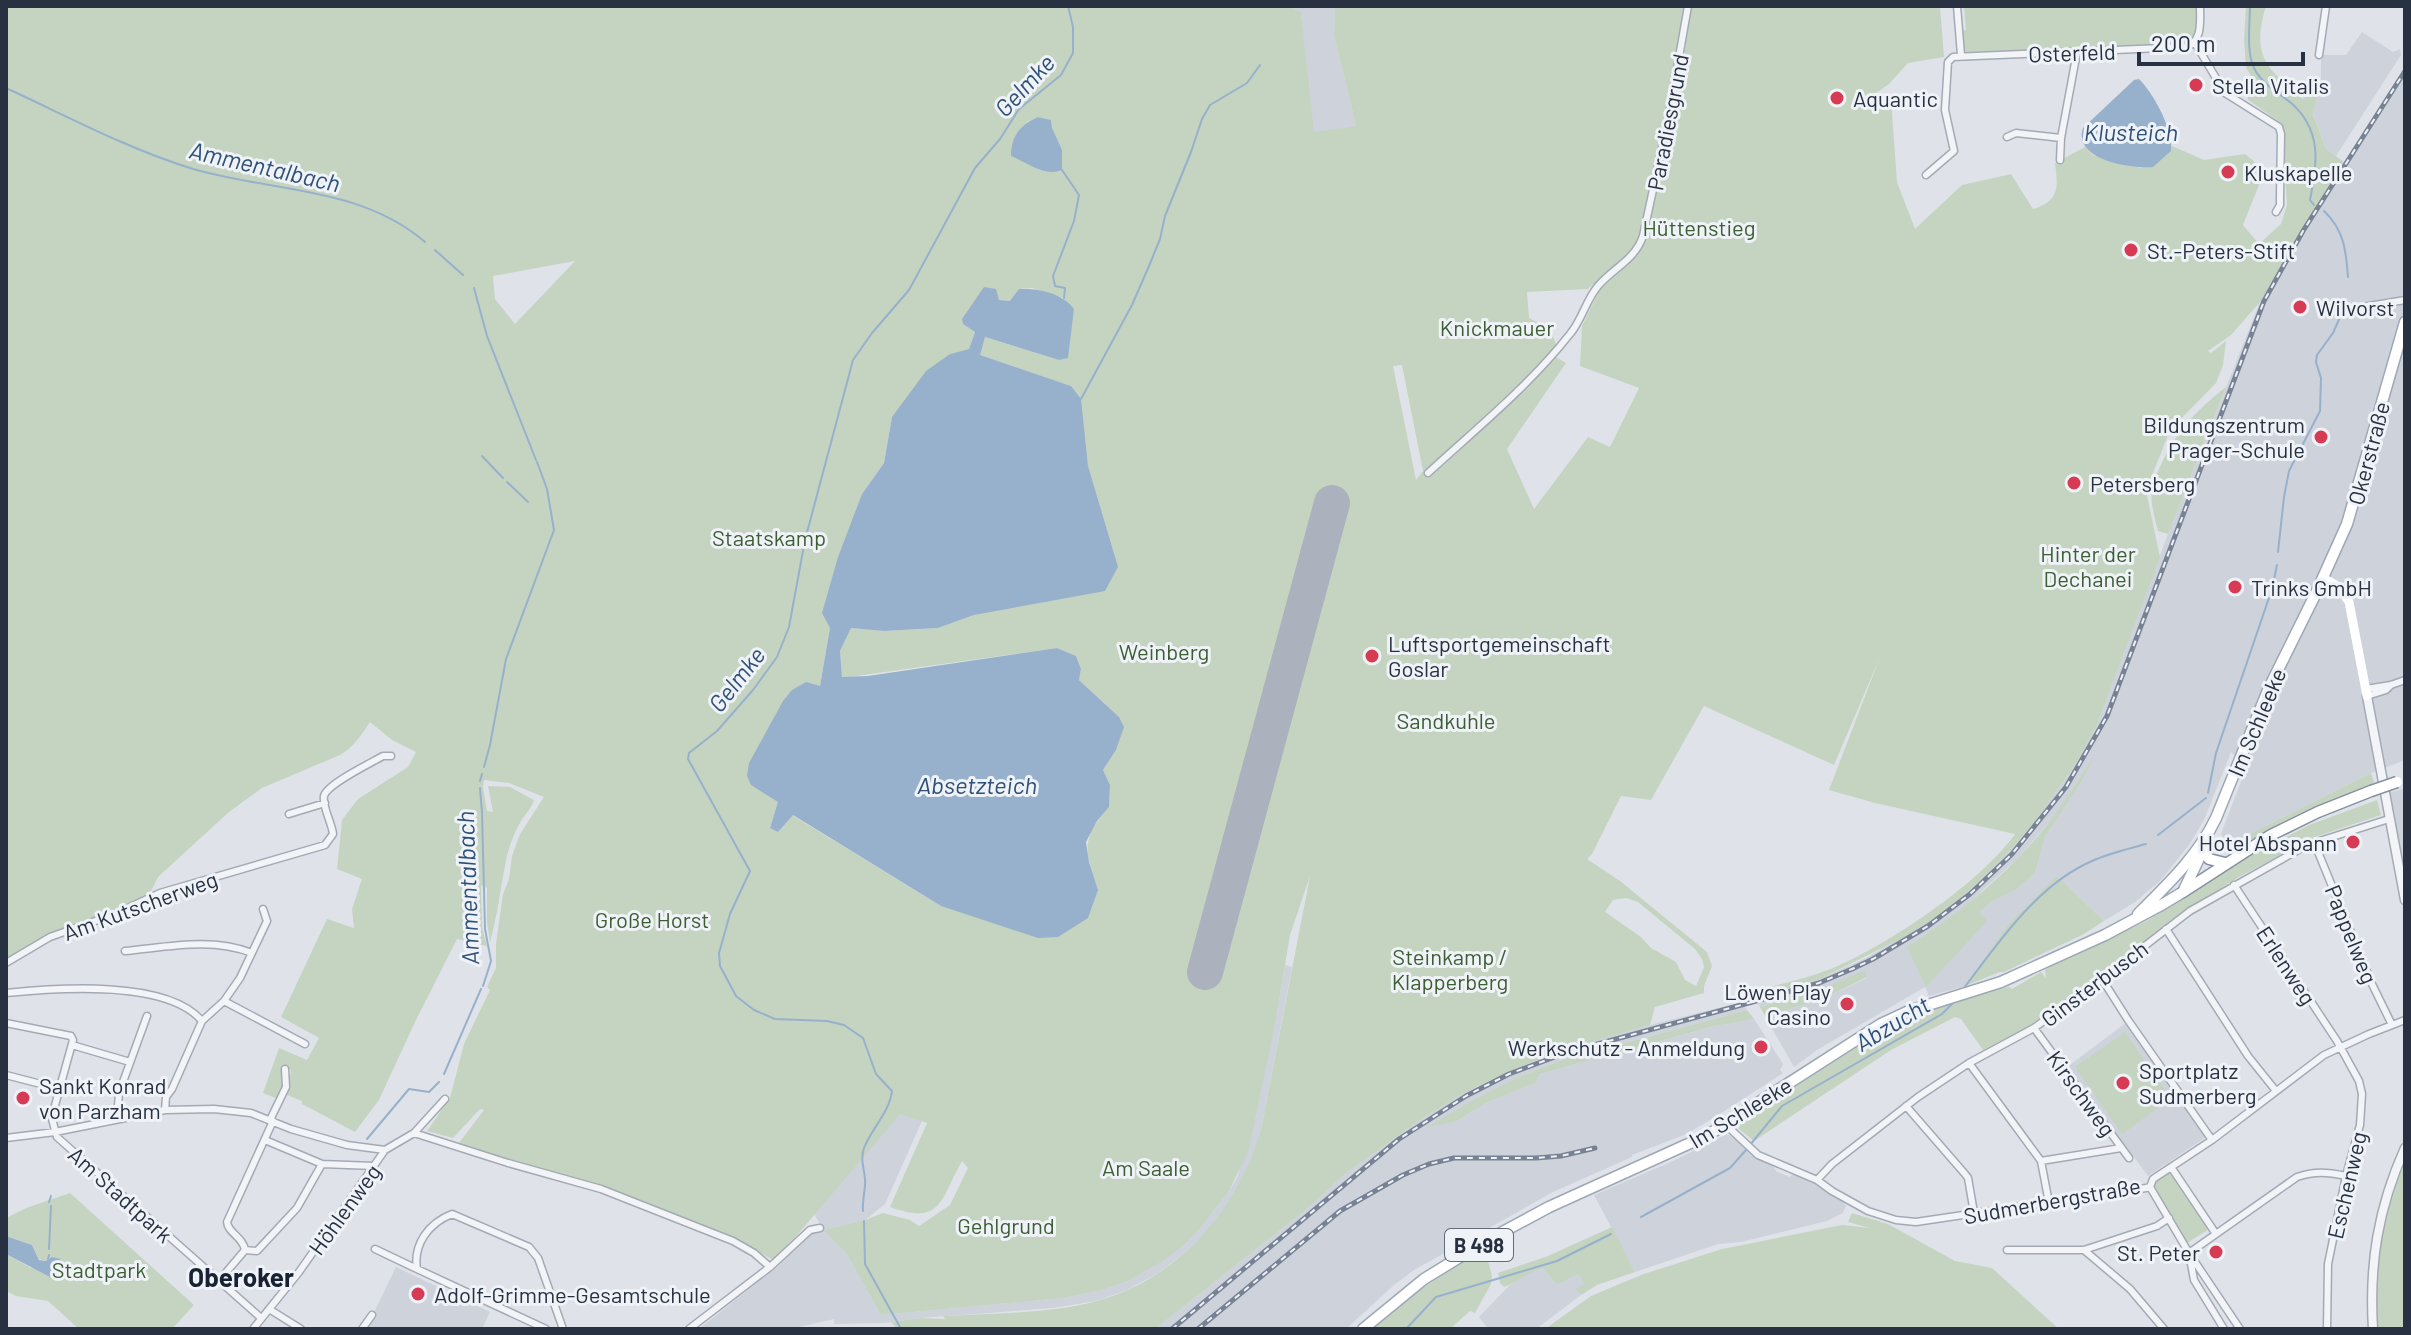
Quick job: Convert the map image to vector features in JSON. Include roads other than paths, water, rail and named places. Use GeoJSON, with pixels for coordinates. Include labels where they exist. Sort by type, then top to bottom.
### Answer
{"type":"FeatureCollection","features":[{"type":"Feature","properties":{"kind":"main road","name":"Okerstraße"},"geometry":{"type":"LineString","coordinates":[[2322,579],[2353,507],[2405,322]]}},
{"type":"Feature","properties":{"kind":"main road"},"geometry":{"type":"LineString","coordinates":[[2322,579],[2344,593],[2355,625],[2367,692]]}},
{"type":"Feature","properties":{"kind":"main road","name":"Im Schleeke"},"geometry":{"type":"LineString","coordinates":[[1363,1329],[1424,1279],[1486,1241],[1549,1207],[1691,1144],[1870,1030],[1901,1014],[2009,979],[2131,921],[2183,892],[2263,702],[2322,579]]}},
{"type":"Feature","properties":{"kind":"main road"},"geometry":{"type":"LineString","coordinates":[[2183,892],[2225,863],[2306,817],[2402,781]]}},
{"type":"Feature","properties":{"kind":"main road","name":"Im Schleeke"},"geometry":{"type":"LineString","coordinates":[[2131,921],[2173,879],[2207,837]]}},
{"type":"Feature","properties":{"kind":"main road"},"geometry":{"type":"LineString","coordinates":[[2203,850],[2209,859],[2225,863]]}},
{"type":"Feature","properties":{"kind":"street","name":"Paradiesgrund"},"geometry":{"type":"LineString","coordinates":[[1428,473],[1505,405],[1557,350],[1576,327],[1596,288],[1633,255],[1641,243],[1668,120],[1688,6]]}},
{"type":"Feature","properties":{"kind":"street"},"geometry":{"type":"LineString","coordinates":[[1926,175],[1954,151],[1945,110],[1948,62],[1961,55],[1957,6]]}},
{"type":"Feature","properties":{"kind":"street"},"geometry":{"type":"LineString","coordinates":[[2200,6],[2200,29],[2195,43],[2225,93],[2279,127],[2280,205],[2276,212]]}},
{"type":"Feature","properties":{"kind":"street"},"geometry":{"type":"LineString","coordinates":[[2319,55],[2326,6]]}},
{"type":"Feature","properties":{"kind":"street","name":"Osterfeld"},"geometry":{"type":"LineString","coordinates":[[1961,55],[2185,47],[2195,43]]}},
{"type":"Feature","properties":{"kind":"street"},"geometry":{"type":"LineString","coordinates":[[2060,160],[2061,138],[2077,52]]}},
{"type":"Feature","properties":{"kind":"street"},"geometry":{"type":"LineString","coordinates":[[2007,137],[2016,133],[2061,138]]}},
{"type":"Feature","properties":{"kind":"street"},"geometry":{"type":"LineString","coordinates":[[2333,312],[2405,300]]}},
{"type":"Feature","properties":{"kind":"street"},"geometry":{"type":"LineString","coordinates":[[2405,680],[2367,692],[2405,900]]}},
{"type":"Feature","properties":{"kind":"street"},"geometry":{"type":"LineString","coordinates":[[289,814],[325,803],[325,793],[333,786],[383,756],[391,756]]}},
{"type":"Feature","properties":{"kind":"street","name":"Am Kutscherweg"},"geometry":{"type":"LineString","coordinates":[[6,963],[50,937],[115,914],[160,893],[325,845],[333,834],[325,803]]}},
{"type":"Feature","properties":{"kind":"street","name":"Ginsterbusch"},"geometry":{"type":"LineString","coordinates":[[1817,1180],[1832,1164],[1906,1106],[1969,1063],[2034,1028],[2190,911],[2294,851],[2389,819]]}},
{"type":"Feature","properties":{"kind":"street","name":"Pappelweg"},"geometry":{"type":"LineString","coordinates":[[2314,842],[2392,1025]]}},
{"type":"Feature","properties":{"kind":"street","name":"Erlenweg"},"geometry":{"type":"LineString","coordinates":[[2234,885],[2339,1046]]}},
{"type":"Feature","properties":{"kind":"street"},"geometry":{"type":"LineString","coordinates":[[165,1110],[166,1097],[202,1021],[224,1001],[240,978],[267,921],[263,909]]}},
{"type":"Feature","properties":{"kind":"street"},"geometry":{"type":"LineString","coordinates":[[2166,929],[2248,1056],[2276,1091]]}},
{"type":"Feature","properties":{"kind":"street"},"geometry":{"type":"LineString","coordinates":[[125,951],[211,943],[252,953]]}},
{"type":"Feature","properties":{"kind":"street"},"geometry":{"type":"LineString","coordinates":[[2102,979],[2212,1140]]}},
{"type":"Feature","properties":{"kind":"street"},"geometry":{"type":"LineString","coordinates":[[6,993],[59,988],[131,991],[187,1008],[202,1021]]}},
{"type":"Feature","properties":{"kind":"street"},"geometry":{"type":"LineString","coordinates":[[224,1001],[305,1044]]}},
{"type":"Feature","properties":{"kind":"street"},"geometry":{"type":"LineString","coordinates":[[117,1119],[119,1093],[147,1016]]}},
{"type":"Feature","properties":{"kind":"street","name":"Sudmerbergstraße"},"geometry":{"type":"LineString","coordinates":[[1725,1124],[1753,1152],[1817,1180],[1868,1211],[1896,1220],[1916,1222],[2049,1203],[2150,1187],[2153,1179],[2212,1140],[2306,1067],[2339,1046],[2405,1020]]}},
{"type":"Feature","properties":{"kind":"street"},"geometry":{"type":"LineString","coordinates":[[6,1023],[71,1036],[73,1043],[52,1119],[55,1132]]}},
{"type":"Feature","properties":{"kind":"street","name":"Kirschweg"},"geometry":{"type":"LineString","coordinates":[[2034,1028],[2129,1158]]}},
{"type":"Feature","properties":{"kind":"street"},"geometry":{"type":"LineString","coordinates":[[73,1043],[130,1062]]}},
{"type":"Feature","properties":{"kind":"street","name":"Eschenweg"},"geometry":{"type":"LineString","coordinates":[[2327,1329],[2328,1264],[2360,1125],[2362,1094],[2359,1081],[2339,1046]]}},
{"type":"Feature","properties":{"kind":"street"},"geometry":{"type":"LineString","coordinates":[[1969,1063],[2041,1161],[2049,1203]]}},
{"type":"Feature","properties":{"kind":"street"},"geometry":{"type":"LineString","coordinates":[[245,1250],[227,1222],[286,1087],[285,1069]]}},
{"type":"Feature","properties":{"kind":"street"},"geometry":{"type":"LineString","coordinates":[[6,1075],[60,1089]]}},
{"type":"Feature","properties":{"kind":"street","name":"Höhlenweg"},"geometry":{"type":"LineString","coordinates":[[253,1329],[385,1150],[414,1133],[445,1099]]}},
{"type":"Feature","properties":{"kind":"street"},"geometry":{"type":"LineString","coordinates":[[1906,1106],[1968,1178],[1974,1213]]}},
{"type":"Feature","properties":{"kind":"street"},"geometry":{"type":"LineString","coordinates":[[6,1138],[55,1132],[165,1110],[243,1111],[347,1145],[385,1150]]}},
{"type":"Feature","properties":{"kind":"street","name":"Am Stadtpark"},"geometry":{"type":"LineString","coordinates":[[55,1132],[261,1318]]}},
{"type":"Feature","properties":{"kind":"street"},"geometry":{"type":"LineString","coordinates":[[414,1133],[601,1189],[733,1241],[770,1267]]}},
{"type":"Feature","properties":{"kind":"street"},"geometry":{"type":"LineString","coordinates":[[265,1140],[322,1164],[374,1166]]}},
{"type":"Feature","properties":{"kind":"street"},"geometry":{"type":"LineString","coordinates":[[2041,1161],[2121,1148]]}},
{"type":"Feature","properties":{"kind":"street"},"geometry":{"type":"LineString","coordinates":[[2373,1329],[2371,1281],[2376,1238],[2392,1179],[2405,1148]]}},
{"type":"Feature","properties":{"kind":"street"},"geometry":{"type":"LineString","coordinates":[[245,1250],[257,1251],[297,1208],[322,1164]]}},
{"type":"Feature","properties":{"kind":"street"},"geometry":{"type":"LineString","coordinates":[[2171,1167],[2216,1234]]}},
{"type":"Feature","properties":{"kind":"street"},"geometry":{"type":"LineString","coordinates":[[2189,1253],[2297,1177],[2312,1172],[2346,1176]]}},
{"type":"Feature","properties":{"kind":"street"},"geometry":{"type":"LineString","coordinates":[[2150,1187],[2189,1253],[2194,1280],[2224,1329]]}},
{"type":"Feature","properties":{"kind":"street"},"geometry":{"type":"LineString","coordinates":[[375,1249],[417,1269],[547,1329],[562,1328],[538,1258],[529,1247],[461,1217],[452,1214],[440,1218],[418,1243],[415,1256],[417,1269]]}},
{"type":"Feature","properties":{"kind":"street"},"geometry":{"type":"LineString","coordinates":[[2007,1250],[2084,1250],[2157,1226],[2169,1218]]}},
{"type":"Feature","properties":{"kind":"street"},"geometry":{"type":"LineString","coordinates":[[689,1329],[770,1267],[810,1230],[820,1228]]}},
{"type":"Feature","properties":{"kind":"street"},"geometry":{"type":"LineString","coordinates":[[218,1282],[245,1250]]}},
{"type":"Feature","properties":{"kind":"street"},"geometry":{"type":"LineString","coordinates":[[2084,1250],[2130,1289],[2164,1329]]}},
{"type":"Feature","properties":{"kind":"street"},"geometry":{"type":"LineString","coordinates":[[2189,1253],[2240,1329]]}},
{"type":"Feature","properties":{"kind":"street"},"geometry":{"type":"LineString","coordinates":[[269,1309],[301,1329]]}},
{"type":"Feature","properties":{"kind":"street"},"geometry":{"type":"LineString","coordinates":[[362,1329],[372,1315]]}},
{"type":"Feature","properties":{"kind":"water","name":"Klusteich"},"geometry":{"type":"Polygon","coordinates":[[[2139,79],[2162,113],[2171,143],[2171,151],[2153,167],[2106,160],[2086,148],[2082,139],[2083,128],[2134,80],[2139,79]]]}},
{"type":"Feature","properties":{"kind":"water"},"geometry":{"type":"Polygon","coordinates":[[[1038,117],[1051,120],[1062,150],[1062,170],[1049,172],[1011,156],[1018,132],[1038,117]]]}},
{"type":"Feature","properties":{"kind":"water","name":"Absetzteich"},"geometry":{"type":"Polygon","coordinates":[[[984,287],[996,289],[999,300],[1010,301],[1019,289],[1034,289],[1057,295],[1074,309],[1068,358],[1059,360],[985,337],[980,355],[1071,386],[1081,399],[1088,466],[1118,567],[1105,591],[974,615],[938,628],[884,631],[851,628],[840,651],[842,677],[868,676],[1057,648],[1076,656],[1081,669],[1079,680],[1119,717],[1124,727],[1116,750],[1103,770],[1110,785],[1109,807],[1086,842],[1098,890],[1088,918],[1058,937],[1038,938],[941,906],[793,815],[778,832],[770,828],[778,802],[751,785],[747,776],[749,763],[783,701],[792,690],[806,682],[820,686],[830,628],[822,613],[838,557],[862,494],[884,463],[892,417],[926,371],[950,354],[969,349],[975,332],[963,324],[962,319],[984,287]]]}},
{"type":"Feature","properties":{"kind":"water"},"geometry":{"type":"Polygon","coordinates":[[[6,1236],[32,1245],[39,1260],[46,1261],[52,1257],[64,1264],[52,1278],[6,1254],[6,1236]]]}},
{"type":"Feature","properties":{"kind":"waterway","name":"Gelmke"},"geometry":{"type":"LineString","coordinates":[[863,1211],[863,1152],[888,1106],[892,1091],[876,1074],[863,1038],[844,1025],[827,1021],[775,1019],[754,1010],[736,996],[720,966],[719,953],[730,914],[750,871],[688,759],[689,753],[717,731],[777,657],[789,627],[805,540],[853,360],[909,290],[975,168],[1000,139],[1019,109],[1061,75],[1073,53],[1073,27],[1068,6]]}},
{"type":"Feature","properties":{"kind":"waterway","name":"Abzucht"},"geometry":{"type":"LineString","coordinates":[[2250,6],[2249,46],[2254,68],[2265,83],[2301,113],[2313,136],[2315,161],[2310,200],[2314,205]]}},
{"type":"Feature","properties":{"kind":"waterway"},"geometry":{"type":"LineString","coordinates":[[1081,399],[1132,305],[1149,266],[1202,119],[1210,105],[1247,83],[1260,65]]}},
{"type":"Feature","properties":{"kind":"waterway","name":"Ammentalbach"},"geometry":{"type":"LineString","coordinates":[[6,88],[166,160],[220,176],[342,200],[399,223],[425,242]]}},
{"type":"Feature","properties":{"kind":"waterway"},"geometry":{"type":"LineString","coordinates":[[1062,170],[1079,195],[1074,221],[1053,276],[1055,286],[1065,288],[1064,298]]}},
{"type":"Feature","properties":{"kind":"waterway","name":"Abzucht"},"geometry":{"type":"LineString","coordinates":[[2324,211],[2343,241],[2348,277]]}},
{"type":"Feature","properties":{"kind":"waterway","name":"Ammentalbach"},"geometry":{"type":"LineString","coordinates":[[435,250],[463,275]]}},
{"type":"Feature","properties":{"kind":"waterway","name":"Ammentalbach"},"geometry":{"type":"LineString","coordinates":[[474,288],[487,336],[536,460]]}},
{"type":"Feature","properties":{"kind":"waterway","name":"Abzucht"},"geometry":{"type":"LineString","coordinates":[[2278,552],[2289,471],[2320,411],[2321,378],[2317,355],[2333,333],[2341,315]]}},
{"type":"Feature","properties":{"kind":"waterway"},"geometry":{"type":"LineString","coordinates":[[482,456],[503,478]]}},
{"type":"Feature","properties":{"kind":"waterway","name":"Ammentalbach"},"geometry":{"type":"LineString","coordinates":[[484,767],[506,659],[554,530],[547,489],[537,462]]}},
{"type":"Feature","properties":{"kind":"waterway"},"geometry":{"type":"LineString","coordinates":[[507,482],[528,502]]}},
{"type":"Feature","properties":{"kind":"waterway","name":"Abzucht"},"geometry":{"type":"LineString","coordinates":[[2208,793],[2216,753],[2272,589],[2277,565]]}},
{"type":"Feature","properties":{"kind":"waterway","name":"Ammentalbach"},"geometry":{"type":"LineString","coordinates":[[480,781],[482,774]]}},
{"type":"Feature","properties":{"kind":"waterway","name":"Ammentalbach"},"geometry":{"type":"LineString","coordinates":[[480,788],[485,929],[491,961],[483,986]]}},
{"type":"Feature","properties":{"kind":"waterway","name":"Abzucht"},"geometry":{"type":"LineString","coordinates":[[2158,835],[2206,798]]}},
{"type":"Feature","properties":{"kind":"waterway","name":"Abzucht"},"geometry":{"type":"LineString","coordinates":[[1964,988],[2020,916],[2054,884],[2092,861],[2146,844]]}},
{"type":"Feature","properties":{"kind":"waterway","name":"Ammentalbach"},"geometry":{"type":"LineString","coordinates":[[444,1074],[481,989]]}},
{"type":"Feature","properties":{"kind":"waterway","name":"Abzucht"},"geometry":{"type":"LineString","coordinates":[[1750,1145],[1782,1106],[1942,1014],[1953,1003]]}},
{"type":"Feature","properties":{"kind":"waterway","name":"Ammentalbach"},"geometry":{"type":"LineString","coordinates":[[367,1139],[409,1089],[429,1092],[439,1082]]}},
{"type":"Feature","properties":{"kind":"waterway","name":"Abzucht"},"geometry":{"type":"LineString","coordinates":[[1641,1217],[1730,1168],[1746,1150]]}},
{"type":"Feature","properties":{"kind":"waterway"},"geometry":{"type":"LineString","coordinates":[[49,1202],[51,1196]]}},
{"type":"Feature","properties":{"kind":"waterway"},"geometry":{"type":"LineString","coordinates":[[49,1249],[51,1206]]}},
{"type":"Feature","properties":{"kind":"waterway","name":"Gelmke"},"geometry":{"type":"LineString","coordinates":[[864,1221],[865,1264],[901,1329]]}},
{"type":"Feature","properties":{"kind":"waterway","name":"Abzucht"},"geometry":{"type":"LineString","coordinates":[[1406,1329],[1436,1297],[1557,1261],[1611,1234]]}},
{"type":"Feature","properties":{"kind":"waterway"},"geometry":{"type":"LineString","coordinates":[[48,1259],[49,1255]]}},
{"type":"Feature","properties":{"kind":"railway"},"geometry":{"type":"LineString","coordinates":[[1172,1329],[1399,1139],[1466,1096],[1509,1074],[1568,1052],[1819,983],[1852,969],[1928,926],[1970,894],[2012,854],[2066,787],[2107,716],[2264,301],[2303,231],[2405,71]]}},
{"type":"Feature","properties":{"kind":"railway"},"geometry":{"type":"LineString","coordinates":[[1198,1329],[1340,1211],[1403,1175],[1454,1158],[1536,1158],[1595,1148]]}},
{"type":"Feature","properties":{"kind":"place","name":"Stella Vitalis"},"geometry":{"type":"Point","coordinates":[2196,85]}},
{"type":"Feature","properties":{"kind":"place","name":"Aquantic"},"geometry":{"type":"Point","coordinates":[1837,98]}},
{"type":"Feature","properties":{"kind":"place","name":"Kluskapelle"},"geometry":{"type":"Point","coordinates":[2228,172]}},
{"type":"Feature","properties":{"kind":"place","name":"St.-Peters-Stift"},"geometry":{"type":"Point","coordinates":[2131,250]}},
{"type":"Feature","properties":{"kind":"place","name":"Wilvorst"},"geometry":{"type":"Point","coordinates":[2300,307]}},
{"type":"Feature","properties":{"kind":"place","name":"Bildungszentrum Prager-Schule"},"geometry":{"type":"Point","coordinates":[2321,437]}},
{"type":"Feature","properties":{"kind":"place","name":"Petersberg"},"geometry":{"type":"Point","coordinates":[2074,483]}},
{"type":"Feature","properties":{"kind":"place","name":"Trinks GmbH"},"geometry":{"type":"Point","coordinates":[2235,587]}},
{"type":"Feature","properties":{"kind":"place","name":"Luftsportgemeinschaft Goslar"},"geometry":{"type":"Point","coordinates":[1372,656]}},
{"type":"Feature","properties":{"kind":"place","name":"Hotel Abspann"},"geometry":{"type":"Point","coordinates":[2353,842]}},
{"type":"Feature","properties":{"kind":"place","name":"Löwen Play Casino"},"geometry":{"type":"Point","coordinates":[1847,1004]}},
{"type":"Feature","properties":{"kind":"place","name":"Werkschutz - Anmeldung"},"geometry":{"type":"Point","coordinates":[1761,1047]}},
{"type":"Feature","properties":{"kind":"place","name":"Sportplatz Sudmerberg"},"geometry":{"type":"Point","coordinates":[2123,1083]}},
{"type":"Feature","properties":{"kind":"place","name":"Sankt Konrad von Parzham"},"geometry":{"type":"Point","coordinates":[23,1098]}},
{"type":"Feature","properties":{"kind":"place","name":"St. Peter"},"geometry":{"type":"Point","coordinates":[2216,1252]}},
{"type":"Feature","properties":{"kind":"place","name":"Adolf-Grimme-Gesamtschule"},"geometry":{"type":"Point","coordinates":[418,1294]}},
{"type":"Feature","properties":{"kind":"district","name":"Oberoker"},"geometry":{"type":"Point","coordinates":[241,1276]}},
{"type":"Feature","properties":{"kind":"park label","name":"Hüttenstieg"},"geometry":{"type":"Point","coordinates":[1699,227]}},
{"type":"Feature","properties":{"kind":"park label","name":"Knickmauer"},"geometry":{"type":"Point","coordinates":[1497,327]}},
{"type":"Feature","properties":{"kind":"park label","name":"Staatskamp"},"geometry":{"type":"Point","coordinates":[769,537]}},
{"type":"Feature","properties":{"kind":"park label","name":"Hinter der Dechanei"},"geometry":{"type":"Point","coordinates":[2088,566]}},
{"type":"Feature","properties":{"kind":"park label","name":"Weinberg"},"geometry":{"type":"Point","coordinates":[1164,651]}},
{"type":"Feature","properties":{"kind":"park label","name":"Sandkuhle"},"geometry":{"type":"Point","coordinates":[1446,720]}},
{"type":"Feature","properties":{"kind":"park label","name":"Große Horst"},"geometry":{"type":"Point","coordinates":[652,919]}},
{"type":"Feature","properties":{"kind":"park label","name":"Steinkamp / Klapperberg"},"geometry":{"type":"Point","coordinates":[1450,968]}},
{"type":"Feature","properties":{"kind":"park label","name":"Am Saale"},"geometry":{"type":"Point","coordinates":[1146,1167]}},
{"type":"Feature","properties":{"kind":"park label","name":"Gehlgrund"},"geometry":{"type":"Point","coordinates":[1006,1225]}},
{"type":"Feature","properties":{"kind":"park label","name":"Stadtpark"},"geometry":{"type":"Point","coordinates":[99,1269]}}]}
